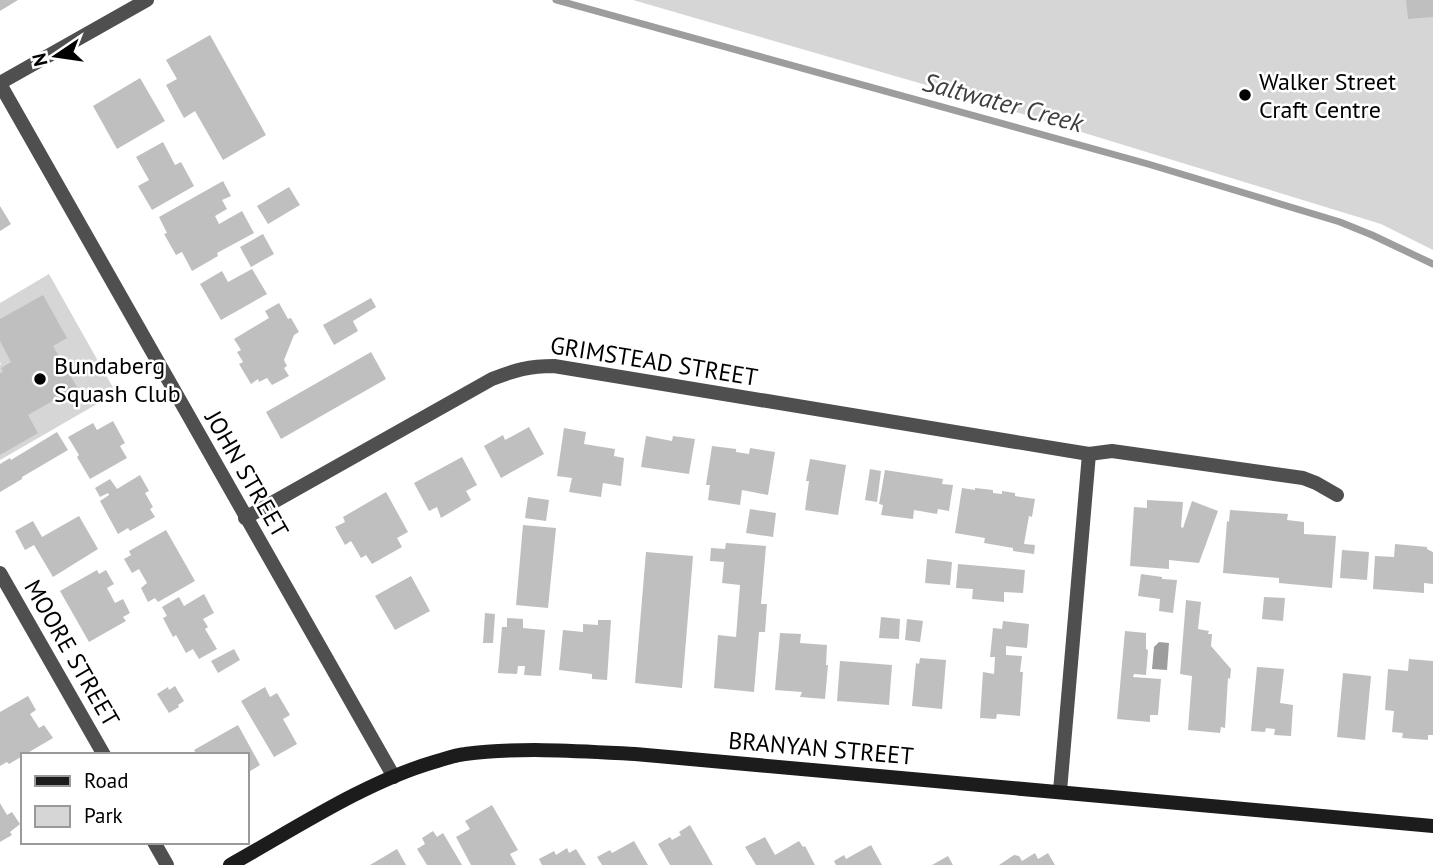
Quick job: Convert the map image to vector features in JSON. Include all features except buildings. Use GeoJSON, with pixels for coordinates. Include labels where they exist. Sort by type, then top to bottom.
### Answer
{"type":"FeatureCollection","features":[{"type":"Feature","properties":{"kind":"street"},"geometry":{"type":"LineString","coordinates":[[0,83],[147,0]]}},
{"type":"Feature","properties":{"kind":"street","name":"JOHN STREET"},"geometry":{"type":"LineString","coordinates":[[0,83],[394,777]]}},
{"type":"Feature","properties":{"kind":"street","name":"GRIMSTEAD STREET"},"geometry":{"type":"LineString","coordinates":[[245,518],[492,379],[532,366],[568,368],[1089,454],[1112,451],[1303,478],[1337,495]]}},
{"type":"Feature","properties":{"kind":"street"},"geometry":{"type":"LineString","coordinates":[[1060,791],[1089,454]]}},
{"type":"Feature","properties":{"kind":"street","name":"MOORE STREET"},"geometry":{"type":"LineString","coordinates":[[0,573],[103,753]]}},
{"type":"Feature","properties":{"kind":"street","name":"BRANYAN STREET"},"geometry":{"type":"LineString","coordinates":[[230,865],[348,798],[423,765],[463,754],[514,750],[659,756],[1433,826]]}},
{"type":"Feature","properties":{"kind":"street"},"geometry":{"type":"LineString","coordinates":[[155,844],[167,865]]}},
{"type":"Feature","properties":{"kind":"green space"},"geometry":{"type":"Polygon","coordinates":[[[633,0],[1433,0],[1433,250],[1381,224],[957,94],[633,0]]]}},
{"type":"Feature","properties":{"kind":"green space"},"geometry":{"type":"Polygon","coordinates":[[[49,274],[116,393],[0,460],[0,303],[49,274]]]}},
{"type":"Feature","properties":{"kind":"shaded area"},"geometry":{"type":"Polygon","coordinates":[[[1159,642],[1169,643],[1167,670],[1152,669],[1154,647],[1159,642]]]}},
{"type":"Feature","properties":{"kind":"waterway","name":"Saltwater Creek"},"geometry":{"type":"LineString","coordinates":[[556,0],[1148,164],[1340,222],[1433,264]]}},
{"type":"Feature","properties":{"kind":"place","name":"Walker Street Craft Centre"},"geometry":{"type":"Point","coordinates":[1245,95]}},
{"type":"Feature","properties":{"kind":"place","name":"Bundaberg Squash Club"},"geometry":{"type":"Point","coordinates":[40,379]}}]}
